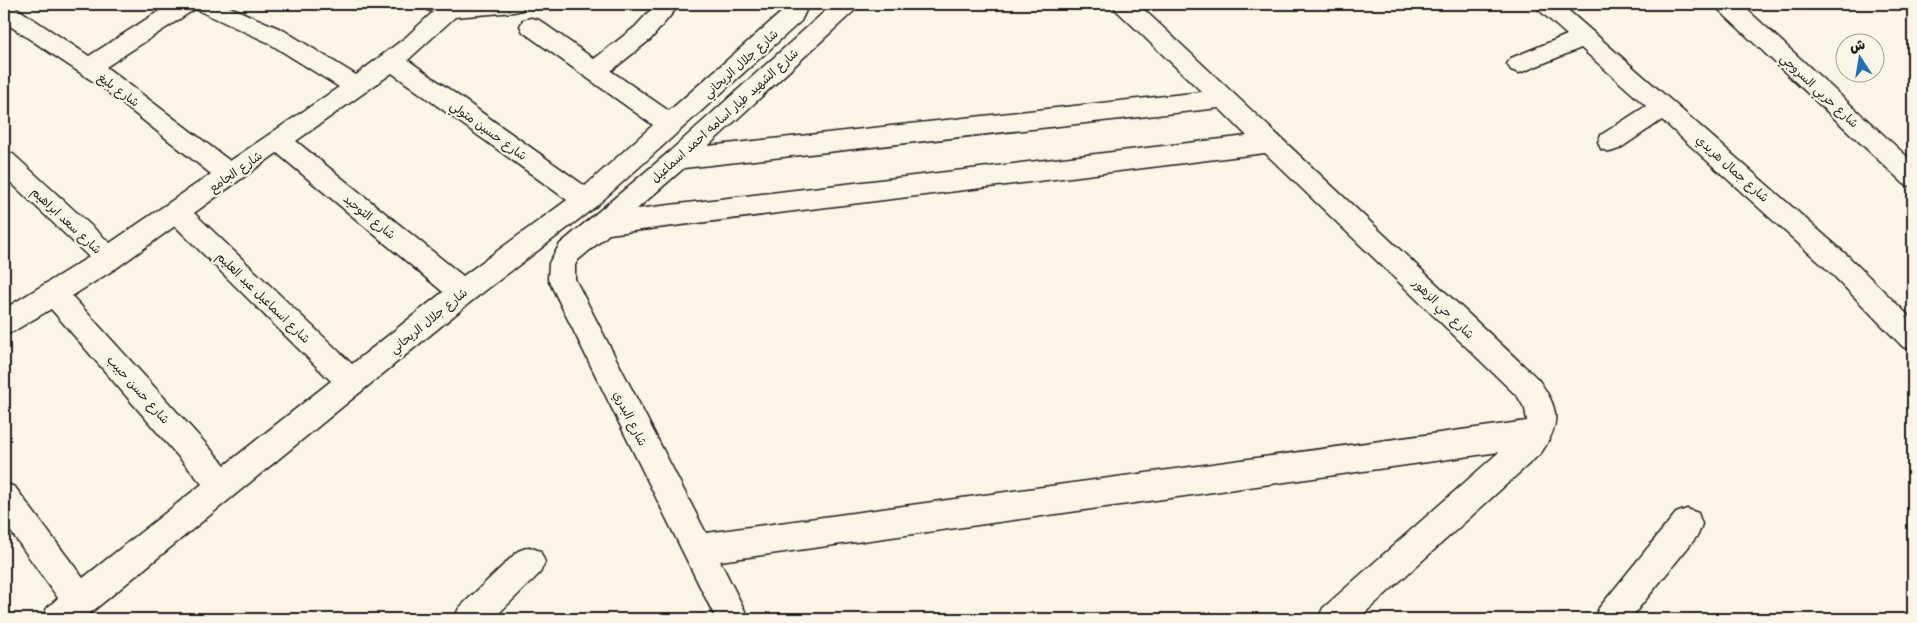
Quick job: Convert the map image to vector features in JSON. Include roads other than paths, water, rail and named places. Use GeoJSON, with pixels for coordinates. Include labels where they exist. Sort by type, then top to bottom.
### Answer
{"type":"FeatureCollection","features":[{"type":"Feature","properties":{"kind":"street"},"geometry":{"type":"LineString","coordinates":[[89,67],[186,4]]}},
{"type":"Feature","properties":{"kind":"street"},"geometry":{"type":"LineString","coordinates":[[203,4],[275,36],[356,86]]}},
{"type":"Feature","properties":{"kind":"street"},"geometry":{"type":"LineString","coordinates":[[446,5],[514,4]]}},
{"type":"Feature","properties":{"kind":"street"},"geometry":{"type":"LineString","coordinates":[[595,71],[643,33],[669,4]]}},
{"type":"Feature","properties":{"kind":"street","name":"شارع الشهيد طيار اسامه احمد اسماعيل"},"geometry":{"type":"LineString","coordinates":[[600,224],[678,159],[847,4]]}},
{"type":"Feature","properties":{"kind":"street","name":"شارع حي الزهور"},"geometry":{"type":"LineString","coordinates":[[1124,4],[1528,388],[1538,402],[1542,418],[1539,433]]}},
{"type":"Feature","properties":{"kind":"street","name":"شارع جمال هريدي"},"geometry":{"type":"LineString","coordinates":[[1547,4],[1839,264],[1913,338]]}},
{"type":"Feature","properties":{"kind":"street","name":"شارع حربي السروجي"},"geometry":{"type":"LineString","coordinates":[[1726,4],[1913,177]]}},
{"type":"Feature","properties":{"kind":"street","name":"شارع الجامع"},"geometry":{"type":"LineString","coordinates":[[4,323],[109,259],[392,61],[424,35],[446,5]]}},
{"type":"Feature","properties":{"kind":"street","name":"شارع جلال الريحاني"},"geometry":{"type":"LineString","coordinates":[[69,610],[462,292],[586,200],[671,125],[795,9]]}},
{"type":"Feature","properties":{"kind":"street","name":"شارع بليغ"},"geometry":{"type":"LineString","coordinates":[[4,11],[89,67],[168,125],[229,174]]}},
{"type":"Feature","properties":{"kind":"street"},"geometry":{"type":"LineString","coordinates":[[531,26],[671,125]]}},
{"type":"Feature","properties":{"kind":"street"},"geometry":{"type":"LineString","coordinates":[[1519,64],[1584,37]]}},
{"type":"Feature","properties":{"kind":"street","name":"شارع حسين متولي"},"geometry":{"type":"LineString","coordinates":[[392,61],[586,200]]}},
{"type":"Feature","properties":{"kind":"street"},"geometry":{"type":"LineString","coordinates":[[678,159],[1222,99]]}},
{"type":"Feature","properties":{"kind":"street"},"geometry":{"type":"LineString","coordinates":[[1610,142],[1663,107]]}},
{"type":"Feature","properties":{"kind":"street","name":"شارع التوحيد"},"geometry":{"type":"LineString","coordinates":[[278,140],[462,292]]}},
{"type":"Feature","properties":{"kind":"street"},"geometry":{"type":"LineString","coordinates":[[600,224],[1269,143]]}},
{"type":"Feature","properties":{"kind":"street","name":"شارع سعد ابراهيم"},"geometry":{"type":"LineString","coordinates":[[4,161],[109,259]]}},
{"type":"Feature","properties":{"kind":"street","name":"شارع اسماعيل عبد العليم"},"geometry":{"type":"LineString","coordinates":[[177,212],[351,382]]}},
{"type":"Feature","properties":{"kind":"street","name":"شارع البدري"},"geometry":{"type":"LineString","coordinates":[[600,224],[569,252],[562,264],[561,279],[733,619]]}},
{"type":"Feature","properties":{"kind":"street","name":"شارع حسن حبيب"},"geometry":{"type":"LineString","coordinates":[[54,294],[223,484]]}},
{"type":"Feature","properties":{"kind":"street"},"geometry":{"type":"LineString","coordinates":[[697,549],[1539,433]]}},
{"type":"Feature","properties":{"kind":"street"},"geometry":{"type":"LineString","coordinates":[[1334,619],[1524,449],[1539,433]]}},
{"type":"Feature","properties":{"kind":"street"},"geometry":{"type":"LineString","coordinates":[[4,497],[69,610]]}},
{"type":"Feature","properties":{"kind":"street"},"geometry":{"type":"LineString","coordinates":[[1610,619],[1687,524]]}},
{"type":"Feature","properties":{"kind":"street"},"geometry":{"type":"LineString","coordinates":[[470,619],[529,562]]}}]}
